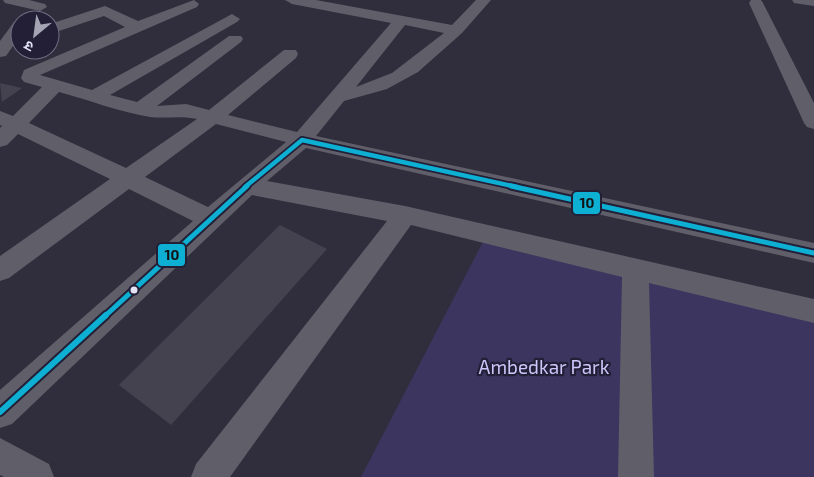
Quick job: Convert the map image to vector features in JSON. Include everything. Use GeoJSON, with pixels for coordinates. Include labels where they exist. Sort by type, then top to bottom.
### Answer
{"type":"FeatureCollection","features":[{"type":"Feature","properties":{"kind":"street"},"geometry":{"type":"LineString","coordinates":[[10,0],[44,3]]}},
{"type":"Feature","properties":{"kind":"street"},"geometry":{"type":"LineString","coordinates":[[292,0],[456,30]]}},
{"type":"Feature","properties":{"kind":"street"},"geometry":{"type":"LineString","coordinates":[[338,97],[376,87],[400,76],[456,30],[484,0]]}},
{"type":"Feature","properties":{"kind":"street"},"geometry":{"type":"LineString","coordinates":[[799,0],[814,2]]}},
{"type":"Feature","properties":{"kind":"street"},"geometry":{"type":"LineString","coordinates":[[756,3],[814,123]]}},
{"type":"Feature","properties":{"kind":"street"},"geometry":{"type":"LineString","coordinates":[[192,4],[30,74],[30,78],[53,87],[140,109],[159,112],[178,109],[213,116],[302,140],[814,253]]}},
{"type":"Feature","properties":{"kind":"street"},"geometry":{"type":"LineString","coordinates":[[60,27],[105,11],[138,27]]}},
{"type":"Feature","properties":{"kind":"street"},"geometry":{"type":"LineString","coordinates":[[94,96],[232,19]]}},
{"type":"Feature","properties":{"kind":"street"},"geometry":{"type":"LineString","coordinates":[[0,412],[247,186],[302,140],[402,19]]}},
{"type":"Feature","properties":{"kind":"street"},"geometry":{"type":"LineString","coordinates":[[60,37],[83,50]]}},
{"type":"Feature","properties":{"kind":"street"},"geometry":{"type":"LineString","coordinates":[[0,52],[10,38]]}},
{"type":"Feature","properties":{"kind":"street"},"geometry":{"type":"LineString","coordinates":[[140,109],[235,39]]}},
{"type":"Feature","properties":{"kind":"street"},"geometry":{"type":"LineString","coordinates":[[0,270],[213,116],[290,54]]}},
{"type":"Feature","properties":{"kind":"street"},"geometry":{"type":"LineString","coordinates":[[0,140],[9,120],[53,87]]}},
{"type":"Feature","properties":{"kind":"street"},"geometry":{"type":"LineString","coordinates":[[9,120],[211,219]]}},
{"type":"Feature","properties":{"kind":"street"},"geometry":{"type":"LineString","coordinates":[[247,186],[405,216],[814,311]]}},
{"type":"Feature","properties":{"kind":"street"},"geometry":{"type":"LineString","coordinates":[[209,477],[405,216]]}},
{"type":"Feature","properties":{"kind":"street"},"geometry":{"type":"LineString","coordinates":[[635,269],[636,477]]}},
{"type":"Feature","properties":{"kind":"street"},"geometry":{"type":"LineString","coordinates":[[0,455],[36,477]]}},
{"type":"Feature","properties":{"kind":"green space","name":"Ambedkar Park"},"geometry":{"type":"Polygon","coordinates":[[[486,236],[814,319],[814,477],[361,477],[486,236]]]}},
{"type":"Feature","properties":{"kind":"building"},"geometry":{"type":"Polygon","coordinates":[[[0,83],[22,88],[2,102],[0,83]]]}},
{"type":"Feature","properties":{"kind":"building"},"geometry":{"type":"Polygon","coordinates":[[[280,225],[327,249],[171,425],[119,385],[280,225]]]}},
{"type":"Feature","properties":{"kind":"transit line","name":"10"},"geometry":{"type":"LineString","coordinates":[[0,412],[247,186],[302,140],[814,253]]}}]}
